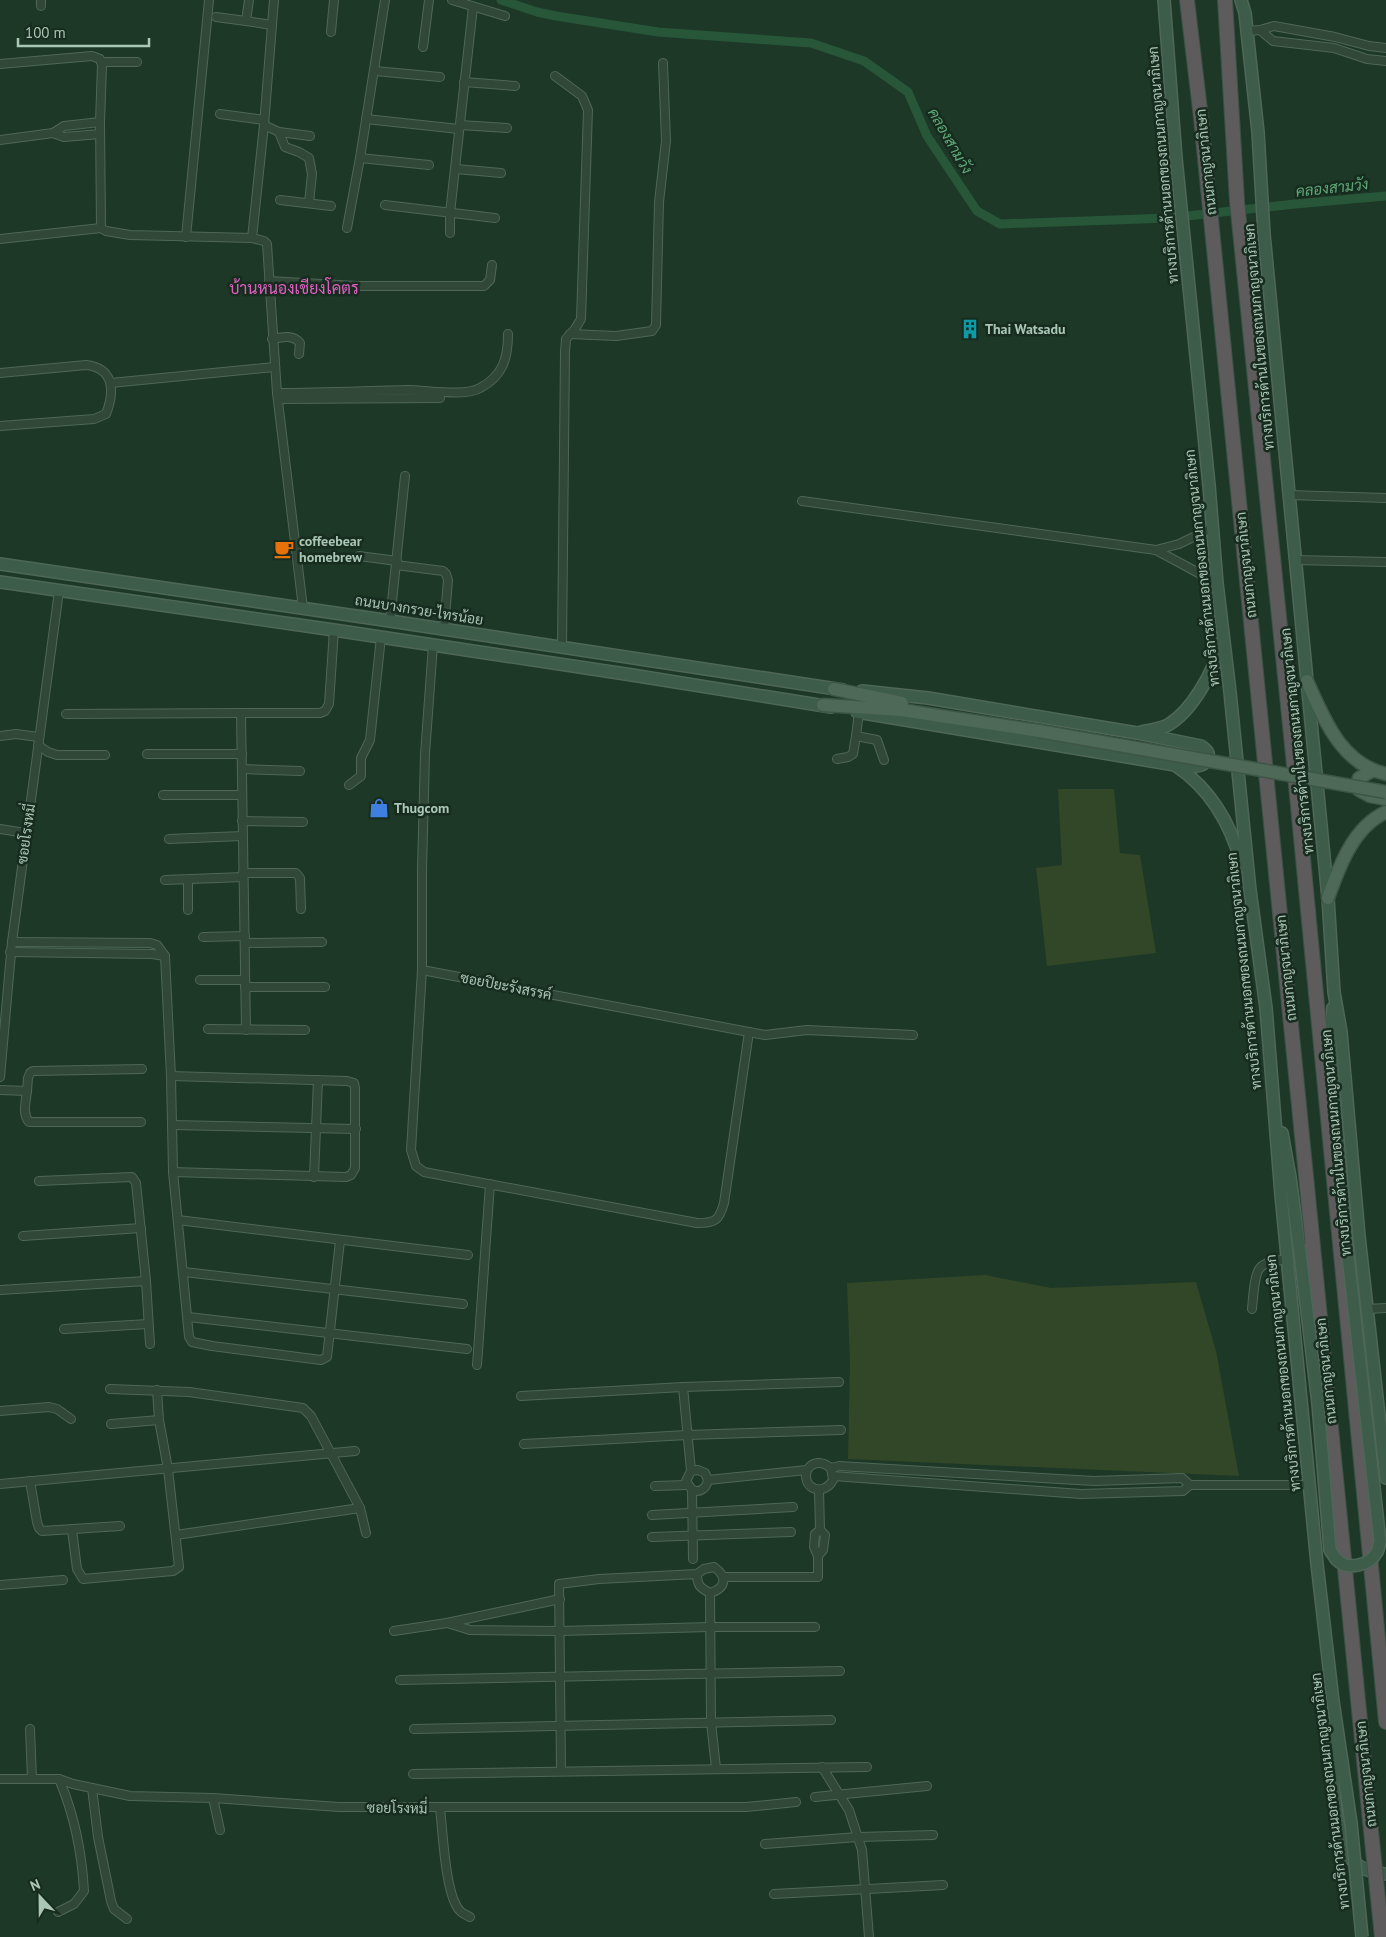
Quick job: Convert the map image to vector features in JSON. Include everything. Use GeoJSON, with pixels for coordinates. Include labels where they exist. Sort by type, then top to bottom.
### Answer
{"type":"FeatureCollection","features":[{"type":"Feature","properties":{"kind":"highway","name":"ถนนกาญจนาภิเษก"},"geometry":{"type":"LineString","coordinates":[[1187,0],[1210,204],[1382,1937]]}},
{"type":"Feature","properties":{"kind":"highway","name":"ถนนกาญจนาภิเษก"},"geometry":{"type":"LineString","coordinates":[[1225,0],[1237,201],[1386,1722]]}},
{"type":"Feature","properties":{"kind":"main road","name":"ทางบริการด้านนอกของถนนกาญจนาภิเษก"},"geometry":{"type":"LineString","coordinates":[[1164,0],[1180,202],[1222,632],[1250,890],[1266,1008],[1287,1259],[1333,1701],[1351,1822],[1362,1937]]}},
{"type":"Feature","properties":{"kind":"main road","name":"ทางบริการด้านในของถนนกาญจนาภิเษก"},"geometry":{"type":"LineString","coordinates":[[1242,0],[1258,132],[1264,234],[1328,898],[1334,992],[1341,1032],[1367,1309],[1386,1478]]}},
{"type":"Feature","properties":{"kind":"main road","name":"ถนนบางกรวย-ไทรน้อย"},"geometry":{"type":"LineString","coordinates":[[0,564],[444,629],[834,689],[892,693],[1137,733],[1200,746],[1209,755],[1204,765],[1175,765]]}},
{"type":"Feature","properties":{"kind":"main road"},"geometry":{"type":"LineString","coordinates":[[0,582],[334,630],[823,705],[1175,765],[1196,781],[1219,810],[1240,856],[1250,890]]}},
{"type":"Feature","properties":{"kind":"main road"},"geometry":{"type":"LineString","coordinates":[[1137,733],[1167,726],[1195,698],[1212,672],[1218,655],[1222,632]]}},
{"type":"Feature","properties":{"kind":"main road"},"geometry":{"type":"LineString","coordinates":[[1307,681],[1325,722],[1343,747],[1362,766],[1372,771],[1386,774]]}},
{"type":"Feature","properties":{"kind":"main road"},"geometry":{"type":"LineString","coordinates":[[834,689],[1386,792]]}},
{"type":"Feature","properties":{"kind":"main road"},"geometry":{"type":"LineString","coordinates":[[823,705],[900,710],[1039,728],[1386,786]]}},
{"type":"Feature","properties":{"kind":"main road"},"geometry":{"type":"LineString","coordinates":[[1372,771],[1359,778],[1357,785],[1359,790],[1370,796],[1386,799]]}},
{"type":"Feature","properties":{"kind":"main road"},"geometry":{"type":"LineString","coordinates":[[1328,898],[1341,862],[1354,842],[1368,825],[1386,812]]}},
{"type":"Feature","properties":{"kind":"main road"},"geometry":{"type":"LineString","coordinates":[[1272,1088],[1290,1176],[1299,1245],[1318,1404],[1330,1550],[1343,1565],[1354,1566],[1364,1564],[1372,1558],[1378,1551],[1380,1540],[1346,1238],[1330,1039],[1334,992]]}},
{"type":"Feature","properties":{"kind":"main road"},"geometry":{"type":"LineString","coordinates":[[1333,1701],[1332,1751],[1340,1836],[1349,1857],[1363,1868],[1386,1874]]}},
{"type":"Feature","properties":{"kind":"street"},"geometry":{"type":"LineString","coordinates":[[186,237],[209,0]]}},
{"type":"Feature","properties":{"kind":"street"},"geometry":{"type":"LineString","coordinates":[[246,21],[249,0]]}},
{"type":"Feature","properties":{"kind":"street"},"geometry":{"type":"LineString","coordinates":[[252,238],[274,0]]}},
{"type":"Feature","properties":{"kind":"street"},"geometry":{"type":"LineString","coordinates":[[331,32],[334,0]]}},
{"type":"Feature","properties":{"kind":"street"},"geometry":{"type":"LineString","coordinates":[[347,228],[375,71],[385,0]]}},
{"type":"Feature","properties":{"kind":"street"},"geometry":{"type":"LineString","coordinates":[[423,47],[429,0]]}},
{"type":"Feature","properties":{"kind":"street"},"geometry":{"type":"LineString","coordinates":[[452,0],[505,16]]}},
{"type":"Feature","properties":{"kind":"street"},"geometry":{"type":"LineString","coordinates":[[450,233],[450,213],[473,7]]}},
{"type":"Feature","properties":{"kind":"street"},"geometry":{"type":"LineString","coordinates":[[216,17],[272,25]]}},
{"type":"Feature","properties":{"kind":"street"},"geometry":{"type":"LineString","coordinates":[[1246,30],[1260,30],[1274,26],[1385,48],[1384,61],[1366,59],[1334,48],[1273,41],[1260,30]]}},
{"type":"Feature","properties":{"kind":"street"},"geometry":{"type":"LineString","coordinates":[[1301,44],[1302,31]]}},
{"type":"Feature","properties":{"kind":"street"},"geometry":{"type":"LineString","coordinates":[[0,64],[92,56],[97,56],[101,62],[101,228]]}},
{"type":"Feature","properties":{"kind":"street"},"geometry":{"type":"LineString","coordinates":[[101,62],[137,62]]}},
{"type":"Feature","properties":{"kind":"street"},"geometry":{"type":"LineString","coordinates":[[570,334],[616,336],[652,331],[656,325],[659,202],[666,141],[663,64]]}},
{"type":"Feature","properties":{"kind":"street"},"geometry":{"type":"LineString","coordinates":[[375,71],[440,77]]}},
{"type":"Feature","properties":{"kind":"street"},"geometry":{"type":"LineString","coordinates":[[555,76],[582,96],[588,110],[581,319],[566,339],[564,376],[562,648]]}},
{"type":"Feature","properties":{"kind":"street"},"geometry":{"type":"LineString","coordinates":[[464,82],[515,86]]}},
{"type":"Feature","properties":{"kind":"street"},"geometry":{"type":"LineString","coordinates":[[220,114],[264,122],[280,132],[310,136]]}},
{"type":"Feature","properties":{"kind":"street"},"geometry":{"type":"LineString","coordinates":[[366,119],[460,127],[508,128]]}},
{"type":"Feature","properties":{"kind":"street"},"geometry":{"type":"LineString","coordinates":[[0,140],[53,133],[64,126],[100,122]]}},
{"type":"Feature","properties":{"kind":"street"},"geometry":{"type":"LineString","coordinates":[[280,132],[285,147],[299,152],[308,158],[312,174],[309,203]]}},
{"type":"Feature","properties":{"kind":"street"},"geometry":{"type":"LineString","coordinates":[[53,133],[64,137],[100,134]]}},
{"type":"Feature","properties":{"kind":"street"},"geometry":{"type":"LineString","coordinates":[[360,158],[429,166]]}},
{"type":"Feature","properties":{"kind":"street"},"geometry":{"type":"LineString","coordinates":[[456,169],[501,173]]}},
{"type":"Feature","properties":{"kind":"street"},"geometry":{"type":"LineString","coordinates":[[280,200],[330,206]]}},
{"type":"Feature","properties":{"kind":"street"},"geometry":{"type":"LineString","coordinates":[[385,205],[495,218]]}},
{"type":"Feature","properties":{"kind":"street"},"geometry":{"type":"LineString","coordinates":[[0,239],[101,228],[106,231],[130,235],[252,238],[264,241],[267,244],[274,367],[303,608]]}},
{"type":"Feature","properties":{"kind":"street"},"geometry":{"type":"LineString","coordinates":[[269,281],[356,286],[484,286],[490,280],[492,265]]}},
{"type":"Feature","properties":{"kind":"street"},"geometry":{"type":"LineString","coordinates":[[277,396],[410,390],[471,392],[492,381],[502,367],[508,354],[508,334]]}},
{"type":"Feature","properties":{"kind":"street"},"geometry":{"type":"LineString","coordinates":[[272,339],[287,337],[296,339],[300,343],[300,354]]}},
{"type":"Feature","properties":{"kind":"street"},"geometry":{"type":"LineString","coordinates":[[0,373],[86,365],[102,369],[111,383],[110,405],[106,414],[100,417],[0,426]]}},
{"type":"Feature","properties":{"kind":"street"},"geometry":{"type":"LineString","coordinates":[[111,383],[274,367]]}},
{"type":"Feature","properties":{"kind":"street"},"geometry":{"type":"LineString","coordinates":[[277,396],[440,398]]}},
{"type":"Feature","properties":{"kind":"street"},"geometry":{"type":"LineString","coordinates":[[390,621],[405,476]]}},
{"type":"Feature","properties":{"kind":"street"},"geometry":{"type":"LineString","coordinates":[[1288,495],[1386,498]]}},
{"type":"Feature","properties":{"kind":"street"},"geometry":{"type":"LineString","coordinates":[[802,501],[1156,550],[1217,583]]}},
{"type":"Feature","properties":{"kind":"street"},"geometry":{"type":"LineString","coordinates":[[1156,550],[1179,544],[1212,528]]}},
{"type":"Feature","properties":{"kind":"street"},"geometry":{"type":"LineString","coordinates":[[359,556],[446,574],[448,580],[444,629]]}},
{"type":"Feature","properties":{"kind":"street"},"geometry":{"type":"LineString","coordinates":[[1294,560],[1386,562]]}},
{"type":"Feature","properties":{"kind":"street","name":"ซอยโรงหมี่"},"geometry":{"type":"LineString","coordinates":[[0,1077],[6,956],[12,942],[23,832],[60,591]]}},
{"type":"Feature","properties":{"kind":"street"},"geometry":{"type":"LineString","coordinates":[[66,714],[325,711],[328,704],[334,630]]}},
{"type":"Feature","properties":{"kind":"street"},"geometry":{"type":"LineString","coordinates":[[349,785],[361,776],[361,758],[370,740],[380,637]]}},
{"type":"Feature","properties":{"kind":"street"},"geometry":{"type":"LineString","coordinates":[[433,645],[425,754],[422,970],[411,1150],[416,1166],[424,1172],[698,1223],[710,1223],[717,1220],[724,1203],[750,1032]]}},
{"type":"Feature","properties":{"kind":"street"},"geometry":{"type":"LineString","coordinates":[[837,759],[853,754],[859,712]]}},
{"type":"Feature","properties":{"kind":"street"},"geometry":{"type":"LineString","coordinates":[[241,713],[246,1030]]}},
{"type":"Feature","properties":{"kind":"street"},"geometry":{"type":"LineString","coordinates":[[0,736],[22,735],[37,739],[48,752],[57,755],[105,755]]}},
{"type":"Feature","properties":{"kind":"street"},"geometry":{"type":"LineString","coordinates":[[856,736],[877,740],[884,760]]}},
{"type":"Feature","properties":{"kind":"street"},"geometry":{"type":"LineString","coordinates":[[147,754],[242,754]]}},
{"type":"Feature","properties":{"kind":"street"},"geometry":{"type":"LineString","coordinates":[[242,769],[300,771]]}},
{"type":"Feature","properties":{"kind":"street"},"geometry":{"type":"LineString","coordinates":[[163,795],[241,795]]}},
{"type":"Feature","properties":{"kind":"street"},"geometry":{"type":"LineString","coordinates":[[242,821],[302,822]]}},
{"type":"Feature","properties":{"kind":"street"},"geometry":{"type":"LineString","coordinates":[[0,829],[23,832]]}},
{"type":"Feature","properties":{"kind":"street"},"geometry":{"type":"LineString","coordinates":[[169,838],[242,836]]}},
{"type":"Feature","properties":{"kind":"street"},"geometry":{"type":"LineString","coordinates":[[165,880],[296,873],[300,878],[301,909]]}},
{"type":"Feature","properties":{"kind":"street"},"geometry":{"type":"LineString","coordinates":[[188,880],[188,910]]}},
{"type":"Feature","properties":{"kind":"street"},"geometry":{"type":"LineString","coordinates":[[203,936],[322,942]]}},
{"type":"Feature","properties":{"kind":"street"},"geometry":{"type":"LineString","coordinates":[[12,942],[150,943],[157,945],[165,956],[174,1172],[189,1338],[194,1343],[301,1358],[325,1359],[327,1357],[330,1335],[340,1241]]}},
{"type":"Feature","properties":{"kind":"street"},"geometry":{"type":"LineString","coordinates":[[6,956],[145,954],[165,956]]}},
{"type":"Feature","properties":{"kind":"street","name":"ซอยปิยะรังสรรค์"},"geometry":{"type":"LineString","coordinates":[[422,970],[765,1035],[807,1030],[912,1035]]}},
{"type":"Feature","properties":{"kind":"street"},"geometry":{"type":"LineString","coordinates":[[200,980],[325,987]]}},
{"type":"Feature","properties":{"kind":"street"},"geometry":{"type":"LineString","coordinates":[[208,1029],[305,1030]]}},
{"type":"Feature","properties":{"kind":"street"},"geometry":{"type":"LineString","coordinates":[[141,1122],[29,1122],[25,1112],[28,1078],[33,1071],[142,1069]]}},
{"type":"Feature","properties":{"kind":"street"},"geometry":{"type":"LineString","coordinates":[[171,1076],[351,1081],[354,1083],[356,1129],[354,1172],[346,1177],[174,1172]]}},
{"type":"Feature","properties":{"kind":"street"},"geometry":{"type":"LineString","coordinates":[[314,1177],[318,1080]]}},
{"type":"Feature","properties":{"kind":"street"},"geometry":{"type":"LineString","coordinates":[[0,1090],[27,1092]]}},
{"type":"Feature","properties":{"kind":"street"},"geometry":{"type":"LineString","coordinates":[[172,1125],[356,1129]]}},
{"type":"Feature","properties":{"kind":"street"},"geometry":{"type":"LineString","coordinates":[[39,1181],[132,1177],[136,1183],[141,1228],[150,1344]]}},
{"type":"Feature","properties":{"kind":"street"},"geometry":{"type":"LineString","coordinates":[[477,1365],[490,1184]]}},
{"type":"Feature","properties":{"kind":"street"},"geometry":{"type":"LineString","coordinates":[[178,1220],[468,1255]]}},
{"type":"Feature","properties":{"kind":"street"},"geometry":{"type":"LineString","coordinates":[[23,1236],[141,1228]]}},
{"type":"Feature","properties":{"kind":"street"},"geometry":{"type":"LineString","coordinates":[[1252,1309],[1257,1273],[1260,1268],[1273,1262],[1287,1259]]}},
{"type":"Feature","properties":{"kind":"street"},"geometry":{"type":"LineString","coordinates":[[184,1272],[463,1304]]}},
{"type":"Feature","properties":{"kind":"street"},"geometry":{"type":"LineString","coordinates":[[0,1290],[146,1282]]}},
{"type":"Feature","properties":{"kind":"street"},"geometry":{"type":"LineString","coordinates":[[1367,1309],[1386,1308]]}},
{"type":"Feature","properties":{"kind":"street"},"geometry":{"type":"LineString","coordinates":[[188,1317],[330,1335],[467,1349]]}},
{"type":"Feature","properties":{"kind":"street"},"geometry":{"type":"LineString","coordinates":[[64,1330],[148,1324]]}},
{"type":"Feature","properties":{"kind":"street"},"geometry":{"type":"LineString","coordinates":[[521,1396],[683,1387],[839,1382]]}},
{"type":"Feature","properties":{"kind":"street"},"geometry":{"type":"LineString","coordinates":[[683,1387],[691,1472]]}},
{"type":"Feature","properties":{"kind":"street"},"geometry":{"type":"LineString","coordinates":[[110,1389],[189,1392],[297,1406],[307,1411],[360,1508],[366,1533]]}},
{"type":"Feature","properties":{"kind":"street"},"geometry":{"type":"LineString","coordinates":[[72,1530],[77,1569],[83,1579],[173,1571],[179,1567],[168,1469],[159,1420],[157,1390]]}},
{"type":"Feature","properties":{"kind":"street"},"geometry":{"type":"LineString","coordinates":[[0,1411],[49,1407],[57,1409],[71,1419]]}},
{"type":"Feature","properties":{"kind":"street"},"geometry":{"type":"LineString","coordinates":[[111,1424],[159,1420]]}},
{"type":"Feature","properties":{"kind":"street"},"geometry":{"type":"LineString","coordinates":[[524,1444],[687,1435],[841,1430]]}},
{"type":"Feature","properties":{"kind":"street"},"geometry":{"type":"LineString","coordinates":[[0,1484],[355,1451]]}},
{"type":"Feature","properties":{"kind":"street"},"geometry":{"type":"LineString","coordinates":[[823,1463],[832,1472],[833,1480],[828,1488],[815,1490],[807,1484],[805,1475],[807,1470],[809,1466],[823,1463]]}},
{"type":"Feature","properties":{"kind":"street"},"geometry":{"type":"LineString","coordinates":[[832,1472],[839,1466],[1101,1481],[1182,1478],[1190,1484],[1310,1485]]}},
{"type":"Feature","properties":{"kind":"street"},"geometry":{"type":"LineString","coordinates":[[655,1486],[689,1488],[699,1491],[703,1490],[708,1480],[705,1473],[698,1470],[691,1472],[686,1477],[689,1488],[692,1513],[693,1558]]}},
{"type":"Feature","properties":{"kind":"street"},"geometry":{"type":"LineString","coordinates":[[708,1480],[807,1470]]}},
{"type":"Feature","properties":{"kind":"street"},"geometry":{"type":"LineString","coordinates":[[832,1472],[959,1485],[1081,1494],[1183,1490],[1190,1484]]}},
{"type":"Feature","properties":{"kind":"street"},"geometry":{"type":"LineString","coordinates":[[959,1485],[960,1473]]}},
{"type":"Feature","properties":{"kind":"street"},"geometry":{"type":"LineString","coordinates":[[30,1481],[39,1528],[42,1531],[120,1526]]}},
{"type":"Feature","properties":{"kind":"street"},"geometry":{"type":"LineString","coordinates":[[1101,1481],[1101,1494]]}},
{"type":"Feature","properties":{"kind":"street"},"geometry":{"type":"LineString","coordinates":[[723,1577],[818,1577],[818,1556],[823,1550],[825,1535],[820,1530],[819,1490]]}},
{"type":"Feature","properties":{"kind":"street"},"geometry":{"type":"LineString","coordinates":[[652,1515],[793,1507]]}},
{"type":"Feature","properties":{"kind":"street"},"geometry":{"type":"LineString","coordinates":[[176,1535],[360,1508]]}},
{"type":"Feature","properties":{"kind":"street"},"geometry":{"type":"LineString","coordinates":[[652,1537],[791,1532]]}},
{"type":"Feature","properties":{"kind":"street"},"geometry":{"type":"LineString","coordinates":[[561,1771],[560,1584],[599,1579],[697,1574],[704,1568],[714,1566],[720,1571],[723,1583],[718,1590],[710,1593],[702,1589],[697,1583],[697,1574]]}},
{"type":"Feature","properties":{"kind":"street"},"geometry":{"type":"LineString","coordinates":[[0,1585],[64,1580]]}},
{"type":"Feature","properties":{"kind":"street"},"geometry":{"type":"LineString","coordinates":[[710,1593],[711,1722],[716,1768]]}},
{"type":"Feature","properties":{"kind":"street"},"geometry":{"type":"LineString","coordinates":[[394,1631],[447,1624],[560,1599]]}},
{"type":"Feature","properties":{"kind":"street"},"geometry":{"type":"LineString","coordinates":[[447,1624],[470,1630],[560,1631],[710,1627],[815,1627]]}},
{"type":"Feature","properties":{"kind":"street"},"geometry":{"type":"LineString","coordinates":[[400,1680],[840,1671]]}},
{"type":"Feature","properties":{"kind":"street"},"geometry":{"type":"LineString","coordinates":[[414,1729],[831,1720]]}},
{"type":"Feature","properties":{"kind":"street"},"geometry":{"type":"LineString","coordinates":[[30,1729],[32,1779]]}},
{"type":"Feature","properties":{"kind":"street"},"geometry":{"type":"LineString","coordinates":[[822,1767],[849,1810],[862,1850],[869,1937]]}},
{"type":"Feature","properties":{"kind":"street"},"geometry":{"type":"LineString","coordinates":[[413,1774],[867,1767]]}},
{"type":"Feature","properties":{"kind":"street","name":"ซอยโรงหมี่"},"geometry":{"type":"LineString","coordinates":[[0,1779],[60,1779],[74,1784],[130,1796],[213,1798],[339,1807],[440,1809],[746,1808],[796,1802]]}},
{"type":"Feature","properties":{"kind":"street"},"geometry":{"type":"LineString","coordinates":[[58,1912],[74,1904],[84,1891],[83,1869],[68,1799],[60,1779]]}},
{"type":"Feature","properties":{"kind":"street"},"geometry":{"type":"LineString","coordinates":[[815,1797],[928,1786]]}},
{"type":"Feature","properties":{"kind":"street"},"geometry":{"type":"LineString","coordinates":[[92,1788],[98,1837],[111,1902],[114,1909],[127,1918]]}},
{"type":"Feature","properties":{"kind":"street"},"geometry":{"type":"LineString","coordinates":[[213,1798],[220,1830]]}},
{"type":"Feature","properties":{"kind":"street"},"geometry":{"type":"LineString","coordinates":[[440,1809],[450,1887],[455,1904],[462,1914],[470,1917]]}},
{"type":"Feature","properties":{"kind":"street"},"geometry":{"type":"LineString","coordinates":[[765,1844],[933,1835]]}},
{"type":"Feature","properties":{"kind":"street"},"geometry":{"type":"LineString","coordinates":[[774,1894],[943,1884]]}},
{"type":"Feature","properties":{"kind":"green space"},"geometry":{"type":"Polygon","coordinates":[[[1058,789],[1114,789],[1120,853],[1140,855],[1156,953],[1047,966],[1036,868],[1062,865],[1058,789]]]}},
{"type":"Feature","properties":{"kind":"green space"},"geometry":{"type":"Polygon","coordinates":[[[985,1275],[1051,1288],[1196,1282],[1216,1351],[1239,1476],[848,1459],[850,1362],[847,1283],[985,1275]]]}},
{"type":"Feature","properties":{"kind":"waterway","name":"คลองสามวัง"},"geometry":{"type":"LineString","coordinates":[[501,0],[556,16],[658,32],[811,43],[864,61],[908,92],[927,136],[977,211],[1000,224],[1169,218],[1386,196]]}},
{"type":"Feature","properties":{"kind":"place","name":"Thai Watsadu"},"geometry":{"type":"Point","coordinates":[970,329]}},
{"type":"Feature","properties":{"kind":"place","name":"coffeebear homebrew"},"geometry":{"type":"Point","coordinates":[284,549]}},
{"type":"Feature","properties":{"kind":"place","name":"Thugcom"},"geometry":{"type":"Point","coordinates":[379,808]}},
{"type":"Feature","properties":{"kind":"district","name":"บ้านหนองเชียงโคตร"},"geometry":{"type":"Point","coordinates":[294,288]}}]}
